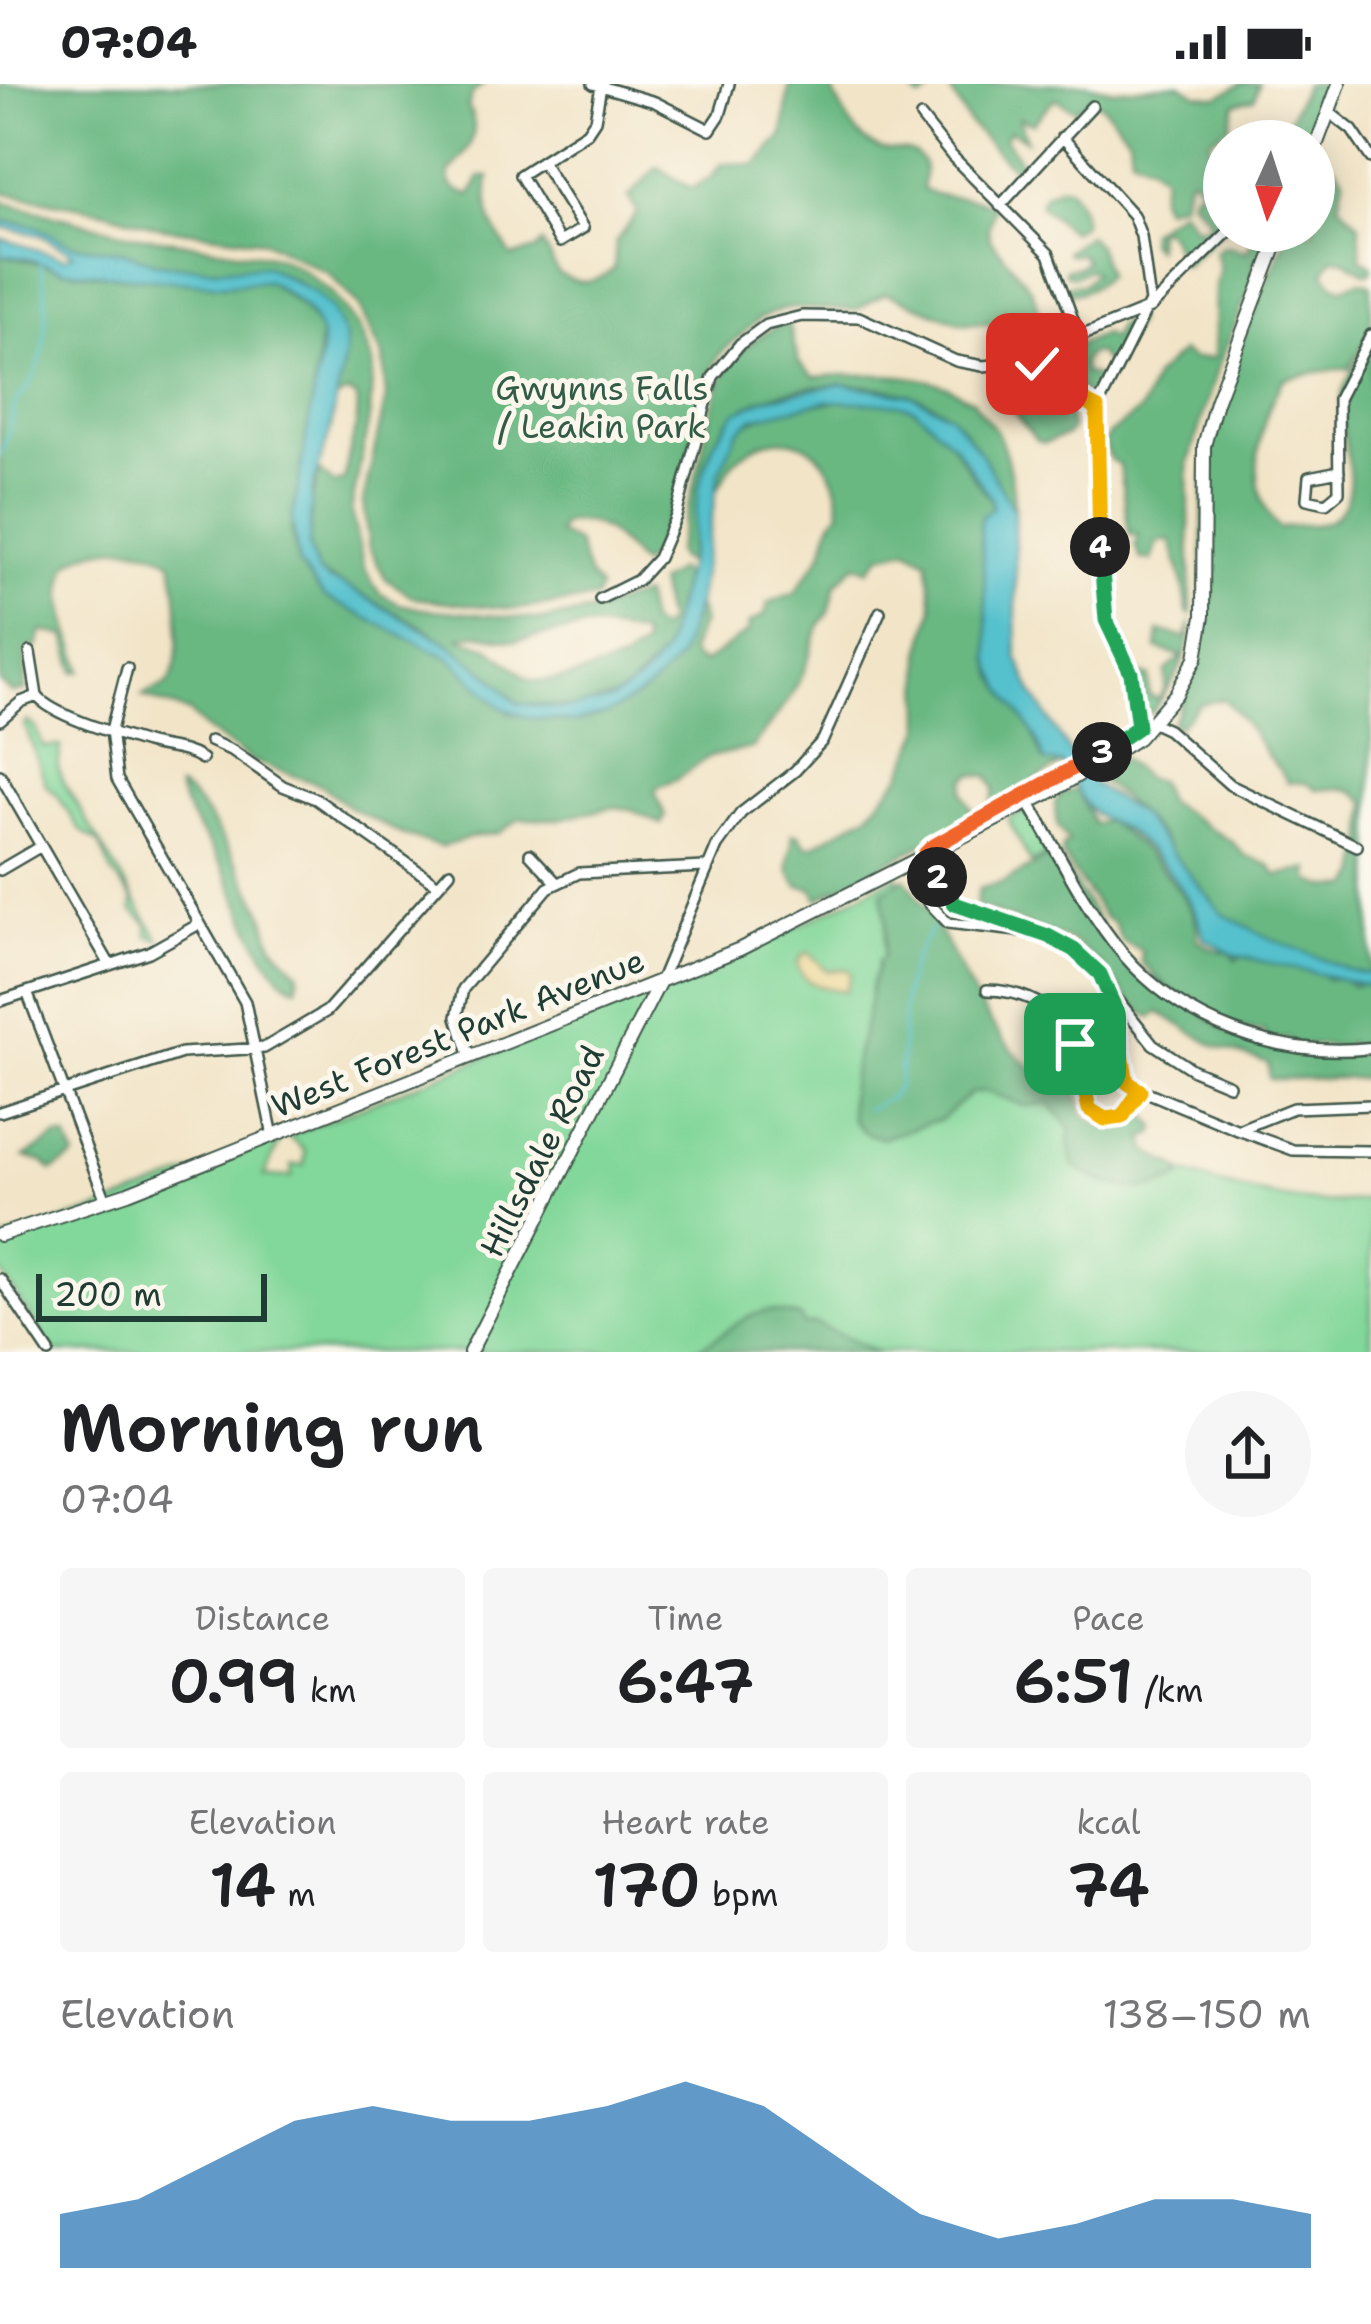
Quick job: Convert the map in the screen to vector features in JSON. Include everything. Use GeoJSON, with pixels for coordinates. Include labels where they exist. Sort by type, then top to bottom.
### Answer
{"type":"FeatureCollection","features":[{"type":"Feature","properties":{"kind":"main road"},"geometry":{"type":"LineString","coordinates":[[1325,120],[1339,84]]}},
{"type":"Feature","properties":{"kind":"main road","name":"West Forest Park Avenue"},"geometry":{"type":"LineString","coordinates":[[0,1235],[106,1201],[740,950],[1053,787],[1145,724],[1192,668],[1202,632],[1201,475],[1208,429],[1273,252]]}},
{"type":"Feature","properties":{"kind":"main road","name":"Hillsdale Road"},"geometry":{"type":"LineString","coordinates":[[470,1352],[660,982]]}},
{"type":"Feature","properties":{"kind":"street"},"geometry":{"type":"LineString","coordinates":[[542,161],[583,228],[560,242],[520,175],[587,132],[595,120],[597,85],[655,102],[710,130],[729,84]]}},
{"type":"Feature","properties":{"kind":"street"},"geometry":{"type":"LineString","coordinates":[[1000,206],[1092,106]]}},
{"type":"Feature","properties":{"kind":"street"},"geometry":{"type":"LineString","coordinates":[[1328,112],[1352,130],[1371,158]]}},
{"type":"Feature","properties":{"kind":"street"},"geometry":{"type":"LineString","coordinates":[[921,117],[1049,254],[1079,336]]}},
{"type":"Feature","properties":{"kind":"street"},"geometry":{"type":"LineString","coordinates":[[1062,136],[1133,215],[1141,236],[1150,308]]}},
{"type":"Feature","properties":{"kind":"street"},"geometry":{"type":"LineString","coordinates":[[1207,252],[1150,308],[1097,408],[1104,608],[1131,673],[1145,724],[1168,730],[1230,785],[1357,846]]}},
{"type":"Feature","properties":{"kind":"street"},"geometry":{"type":"LineString","coordinates":[[1013,363],[1150,308]]}},
{"type":"Feature","properties":{"kind":"street"},"geometry":{"type":"LineString","coordinates":[[600,599],[638,580],[658,558],[676,515],[718,368],[749,335],[776,320],[811,315],[859,317],[956,361],[1046,368],[1097,408]]}},
{"type":"Feature","properties":{"kind":"street"},"geometry":{"type":"LineString","coordinates":[[1339,471],[1309,477],[1307,499],[1331,502],[1339,492],[1342,450],[1338,399],[1371,335]]}},
{"type":"Feature","properties":{"kind":"street","name":"Hillsdale Road"},"geometry":{"type":"LineString","coordinates":[[660,982],[705,867],[741,813],[795,771],[823,740],[880,612]]}},
{"type":"Feature","properties":{"kind":"street"},"geometry":{"type":"LineString","coordinates":[[30,652],[37,696],[51,708],[153,745],[183,748],[202,759]]}},
{"type":"Feature","properties":{"kind":"street"},"geometry":{"type":"LineString","coordinates":[[127,668],[111,730],[113,763],[123,794],[245,1002],[273,1136]]}},
{"type":"Feature","properties":{"kind":"street"},"geometry":{"type":"LineString","coordinates":[[0,720],[21,701],[37,696]]}},
{"type":"Feature","properties":{"kind":"street"},"geometry":{"type":"LineString","coordinates":[[210,741],[316,799],[438,885]]}},
{"type":"Feature","properties":{"kind":"street"},"geometry":{"type":"LineString","coordinates":[[0,775],[110,964]]}},
{"type":"Feature","properties":{"kind":"street"},"geometry":{"type":"LineString","coordinates":[[1027,801],[1111,938],[1152,983],[1174,999],[1225,1027],[1274,1045],[1327,1051],[1371,1048]]}},
{"type":"Feature","properties":{"kind":"street"},"geometry":{"type":"LineString","coordinates":[[0,870],[41,846]]}},
{"type":"Feature","properties":{"kind":"street"},"geometry":{"type":"LineString","coordinates":[[530,854],[556,882]]}},
{"type":"Feature","properties":{"kind":"street"},"geometry":{"type":"LineString","coordinates":[[925,854],[955,904],[1054,939],[1090,962],[1153,1044],[1193,1070],[1229,1085]]}},
{"type":"Feature","properties":{"kind":"street"},"geometry":{"type":"LineString","coordinates":[[906,864],[928,902],[948,923],[1029,931]]}},
{"type":"Feature","properties":{"kind":"street"},"geometry":{"type":"LineString","coordinates":[[470,1057],[457,1017],[463,988],[556,882],[590,872],[705,867]]}},
{"type":"Feature","properties":{"kind":"street"},"geometry":{"type":"LineString","coordinates":[[0,1112],[182,1053],[256,1050],[327,1010],[450,872]]}},
{"type":"Feature","properties":{"kind":"street"},"geometry":{"type":"LineString","coordinates":[[0,1001],[149,952],[199,924]]}},
{"type":"Feature","properties":{"kind":"street"},"geometry":{"type":"LineString","coordinates":[[987,990],[1020,994],[1067,1028],[1093,1114],[1105,1119],[1122,1117],[1140,1091]]}},
{"type":"Feature","properties":{"kind":"street"},"geometry":{"type":"LineString","coordinates":[[1110,990],[1127,1082],[1140,1091],[1293,1150],[1371,1151]]}},
{"type":"Feature","properties":{"kind":"street"},"geometry":{"type":"LineString","coordinates":[[27,992],[106,1201]]}},
{"type":"Feature","properties":{"kind":"street"},"geometry":{"type":"LineString","coordinates":[[1238,1130],[1293,1108],[1371,1105]]}},
{"type":"Feature","properties":{"kind":"street"},"geometry":{"type":"LineString","coordinates":[[0,1279],[50,1352]]}},
{"type":"Feature","properties":{"kind":"green space","name":"Gwynns Falls / Leakin Park"},"geometry":{"type":"Polygon","coordinates":[[[0,84],[483,84],[472,94],[468,107],[473,134],[449,173],[450,183],[471,195],[480,177],[489,177],[491,218],[512,257],[536,250],[542,243],[558,273],[587,281],[614,268],[616,242],[637,213],[629,197],[657,167],[691,188],[710,178],[722,163],[755,165],[783,136],[789,84],[829,84],[860,136],[882,149],[918,156],[924,167],[923,189],[993,207],[990,239],[1032,290],[1039,310],[1028,322],[996,328],[987,323],[961,323],[885,293],[857,310],[786,308],[760,318],[720,354],[703,384],[690,459],[654,553],[641,565],[607,531],[575,522],[562,524],[558,533],[577,543],[589,577],[599,588],[595,599],[516,609],[415,598],[386,579],[369,548],[363,502],[386,398],[383,356],[358,305],[328,273],[264,241],[158,227],[104,211],[0,192],[0,84]]]}},
{"type":"Feature","properties":{"kind":"green space"},"geometry":{"type":"Polygon","coordinates":[[[915,84],[1086,84],[1113,90],[1180,84],[1197,94],[1217,97],[1242,84],[1259,84],[1254,99],[1235,104],[1231,120],[1203,120],[1203,212],[1190,199],[1202,189],[1189,178],[1181,202],[1164,208],[1159,197],[1163,176],[1131,155],[1129,137],[1103,106],[1090,99],[1075,110],[1055,98],[1033,123],[1019,118],[1026,140],[1010,130],[1005,138],[1019,160],[1018,174],[969,123],[948,87],[939,86],[921,99],[915,95],[915,84]]]}},
{"type":"Feature","properties":{"kind":"green space"},"geometry":{"type":"Polygon","coordinates":[[[1305,84],[1330,84],[1314,120],[1288,120],[1305,84]]]}},
{"type":"Feature","properties":{"kind":"green space"},"geometry":{"type":"Polygon","coordinates":[[[1335,167],[1344,178],[1339,204],[1359,224],[1361,259],[1371,264],[1371,272],[1333,258],[1324,272],[1343,288],[1359,281],[1371,284],[1371,330],[1349,369],[1284,379],[1261,435],[1258,476],[1268,514],[1280,529],[1327,522],[1343,506],[1350,477],[1341,399],[1371,340],[1371,974],[1359,975],[1222,920],[1158,834],[1101,780],[1100,772],[1122,758],[1145,778],[1158,781],[1166,801],[1232,842],[1244,855],[1271,866],[1276,875],[1310,869],[1310,880],[1325,887],[1351,887],[1359,875],[1367,804],[1356,793],[1287,782],[1224,699],[1200,704],[1178,727],[1172,723],[1186,692],[1200,626],[1206,453],[1218,402],[1280,252],[1335,252],[1335,167]]]}},
{"type":"Feature","properties":{"kind":"green space"},"geometry":{"type":"Polygon","coordinates":[[[1068,187],[1082,214],[1083,224],[1071,232],[1040,205],[1044,194],[1068,187]]]}},
{"type":"Feature","properties":{"kind":"green space"},"geometry":{"type":"Polygon","coordinates":[[[0,201],[132,235],[277,257],[301,269],[330,291],[359,328],[373,364],[370,413],[351,511],[364,568],[379,593],[422,609],[542,620],[594,611],[643,595],[649,623],[660,630],[667,622],[658,583],[677,570],[684,574],[664,652],[624,694],[579,708],[517,703],[491,676],[427,629],[318,572],[309,547],[309,510],[320,471],[334,484],[345,479],[358,409],[357,398],[348,393],[335,399],[341,370],[332,310],[298,282],[266,266],[215,269],[159,264],[124,252],[72,245],[21,223],[0,221],[0,201]],[[590,627],[514,641],[477,634],[458,637],[488,647],[530,680],[543,681],[623,661],[643,646],[641,634],[590,627]]]}},
{"type":"Feature","properties":{"kind":"green space"},"geometry":{"type":"Polygon","coordinates":[[[1181,209],[1195,227],[1203,226],[1203,248],[1184,266],[1177,262],[1166,232],[1156,228],[1155,248],[1149,242],[1149,231],[1181,209]]]}},
{"type":"Feature","properties":{"kind":"green space"},"geometry":{"type":"Polygon","coordinates":[[[1088,235],[1098,247],[1107,275],[1089,289],[1068,293],[1069,285],[1084,284],[1094,273],[1089,269],[1074,276],[1065,274],[1065,269],[1086,261],[1081,254],[1066,251],[1088,235]]]}},
{"type":"Feature","properties":{"kind":"green space"},"geometry":{"type":"Polygon","coordinates":[[[1260,252],[1188,465],[1191,615],[1171,541],[1158,541],[1152,560],[1141,559],[1135,545],[1139,536],[1130,535],[1128,527],[1120,466],[1110,459],[1104,443],[1141,410],[1155,376],[1181,352],[1193,359],[1214,358],[1219,269],[1215,253],[1260,252]]]}},
{"type":"Feature","properties":{"kind":"green space"},"geometry":{"type":"Polygon","coordinates":[[[0,255],[75,272],[223,285],[268,281],[302,307],[321,331],[304,470],[291,531],[299,565],[324,597],[451,659],[510,713],[562,722],[607,714],[647,691],[693,621],[697,605],[702,621],[690,652],[704,663],[749,631],[748,624],[765,615],[768,603],[796,592],[819,558],[840,511],[831,473],[809,448],[795,441],[760,444],[737,459],[714,495],[727,449],[743,427],[776,412],[825,403],[877,401],[914,409],[938,427],[992,500],[992,509],[981,517],[990,659],[995,677],[1032,731],[1044,761],[1061,764],[993,808],[995,789],[988,776],[972,774],[963,792],[973,812],[968,820],[818,899],[812,888],[799,886],[788,865],[792,834],[813,846],[868,814],[901,776],[922,728],[921,653],[933,608],[928,560],[908,549],[881,555],[869,570],[856,564],[836,584],[829,612],[788,701],[752,748],[708,757],[658,787],[655,792],[665,816],[661,824],[615,807],[559,819],[519,819],[499,833],[441,847],[401,834],[349,807],[321,785],[252,761],[190,713],[142,696],[167,684],[173,674],[178,607],[171,562],[133,548],[91,552],[68,565],[64,606],[82,671],[75,672],[66,636],[42,631],[38,646],[25,650],[26,690],[12,693],[0,682],[0,255]]]}},
{"type":"Feature","properties":{"kind":"green space"},"geometry":{"type":"Polygon","coordinates":[[[1136,322],[1111,368],[1097,353],[1082,362],[1084,373],[1105,379],[1091,400],[1051,365],[1052,355],[1104,334],[1112,339],[1118,325],[1136,322]]]}},
{"type":"Feature","properties":{"kind":"green space"},"geometry":{"type":"Polygon","coordinates":[[[785,323],[799,363],[814,377],[918,378],[974,400],[1001,441],[1014,510],[962,428],[931,403],[869,386],[799,389],[741,411],[722,429],[702,477],[687,562],[679,559],[676,552],[723,378],[745,348],[785,323]]]}},
{"type":"Feature","properties":{"kind":"green space"},"geometry":{"type":"Polygon","coordinates":[[[1012,382],[1021,392],[1043,386],[1053,407],[1068,414],[1071,428],[1067,435],[1044,443],[1036,440],[1004,400],[1012,382]]]}},
{"type":"Feature","properties":{"kind":"green space"},"geometry":{"type":"Polygon","coordinates":[[[1191,622],[1179,670],[1152,712],[1144,713],[1138,674],[1149,676],[1149,696],[1158,699],[1165,689],[1166,671],[1182,656],[1157,649],[1159,631],[1186,638],[1191,622]]]}},
{"type":"Feature","properties":{"kind":"green space"},"geometry":{"type":"Polygon","coordinates":[[[28,721],[43,747],[61,746],[58,768],[62,780],[159,939],[148,936],[148,924],[132,910],[133,899],[112,873],[99,843],[79,829],[46,785],[25,725],[28,721]]]}},
{"type":"Feature","properties":{"kind":"green space"},"geometry":{"type":"Polygon","coordinates":[[[178,788],[199,806],[224,842],[262,910],[274,945],[299,973],[297,987],[274,970],[264,954],[178,788]]]}},
{"type":"Feature","properties":{"kind":"green space"},"geometry":{"type":"Polygon","coordinates":[[[1077,790],[1093,824],[1106,821],[1134,842],[1180,891],[1197,925],[1197,940],[1230,951],[1236,960],[1243,954],[1371,988],[1371,1045],[1362,1041],[1355,1047],[1349,1042],[1342,1047],[1267,1039],[1264,1031],[1214,1018],[1166,985],[1141,961],[1142,951],[1121,940],[1062,854],[1063,845],[1069,842],[1058,827],[1055,803],[1062,793],[1077,790]]]}},
{"type":"Feature","properties":{"kind":"green space"},"geometry":{"type":"Polygon","coordinates":[[[1022,812],[1031,815],[1052,852],[1031,863],[1008,819],[1022,812]]]}},
{"type":"Feature","properties":{"kind":"green space"},"geometry":{"type":"Polygon","coordinates":[[[1055,853],[1119,955],[1228,1032],[1275,1049],[1371,1052],[1371,1078],[1270,1079],[1268,1063],[1215,1046],[1159,1012],[1152,1017],[1137,1010],[1102,966],[1072,941],[976,906],[979,889],[1004,882],[1055,853]]]}},
{"type":"Feature","properties":{"kind":"green space"},"geometry":{"type":"Polygon","coordinates":[[[897,876],[988,1024],[1040,1081],[1102,1129],[1170,1166],[1244,1190],[1324,1202],[1371,1198],[1371,1352],[54,1352],[0,1271],[0,1241],[108,1206],[281,1138],[264,1176],[292,1177],[292,1165],[304,1165],[305,1151],[288,1136],[737,957],[897,876]]]}},
{"type":"Feature","properties":{"kind":"green space"},"geometry":{"type":"Polygon","coordinates":[[[905,878],[983,1011],[1013,1051],[1050,1080],[1060,1073],[1066,1077],[1084,1115],[1103,1127],[1123,1125],[1141,1109],[1156,1127],[1154,1134],[1144,1138],[1147,1151],[1177,1167],[1182,1176],[1141,1189],[1101,1180],[1074,1167],[1071,1129],[1050,1103],[1025,1106],[986,1091],[971,1093],[941,1119],[883,1138],[865,1133],[852,1120],[853,1071],[878,961],[883,958],[882,892],[905,878]]]}},
{"type":"Feature","properties":{"kind":"green space"},"geometry":{"type":"Polygon","coordinates":[[[57,1137],[67,1138],[75,1157],[52,1171],[43,1162],[25,1157],[57,1137]]]}},
{"type":"Feature","properties":{"kind":"green space"},"geometry":{"type":"Polygon","coordinates":[[[772,1311],[800,1317],[804,1325],[816,1324],[878,1352],[684,1352],[749,1317],[772,1311]]]}},
{"type":"Feature","properties":{"kind":"sand"},"geometry":{"type":"Polygon","coordinates":[[[809,953],[828,971],[846,969],[851,974],[845,991],[816,985],[800,972],[797,964],[809,953]]]}},
{"type":"Feature","properties":{"kind":"water"},"geometry":{"type":"Polygon","coordinates":[[[0,221],[35,226],[72,245],[124,252],[159,264],[215,269],[266,266],[314,292],[332,310],[345,338],[331,428],[312,491],[309,547],[318,572],[446,642],[517,703],[563,709],[609,701],[641,680],[664,652],[690,554],[699,486],[714,442],[735,413],[767,398],[842,384],[911,395],[951,415],[980,452],[1014,510],[1017,656],[1034,695],[1079,767],[1095,785],[1139,814],[1223,914],[1269,938],[1351,971],[1371,974],[1371,986],[1235,955],[1203,938],[1193,907],[1162,864],[1125,830],[1092,811],[1061,764],[1044,761],[990,659],[980,524],[992,500],[955,446],[915,409],[826,401],[753,418],[738,431],[719,473],[697,605],[678,660],[647,691],[607,714],[576,722],[530,718],[502,708],[451,659],[324,597],[299,565],[292,520],[322,346],[317,325],[296,300],[268,281],[223,285],[161,280],[63,270],[0,255],[0,238],[64,258],[73,254],[40,235],[0,227],[0,221]]]}},
{"type":"Feature","properties":{"kind":"waterway"},"geometry":{"type":"LineString","coordinates":[[0,455],[14,407],[41,358],[46,310],[40,264]]}},
{"type":"Feature","properties":{"kind":"waterway"},"geometry":{"type":"LineString","coordinates":[[866,1109],[890,1098],[898,1087],[906,988],[931,930]]}},
{"type":"Feature","properties":{"kind":"route"},"geometry":{"type":"LineString","coordinates":[[1037,364],[1097,408],[1101,586],[1110,632],[1131,673],[1138,727],[1051,784],[925,854],[955,904],[1054,939],[1100,974],[1110,990],[1127,1082],[1140,1091],[1122,1117],[1105,1119],[1089,1109],[1075,1044]]}}]}
